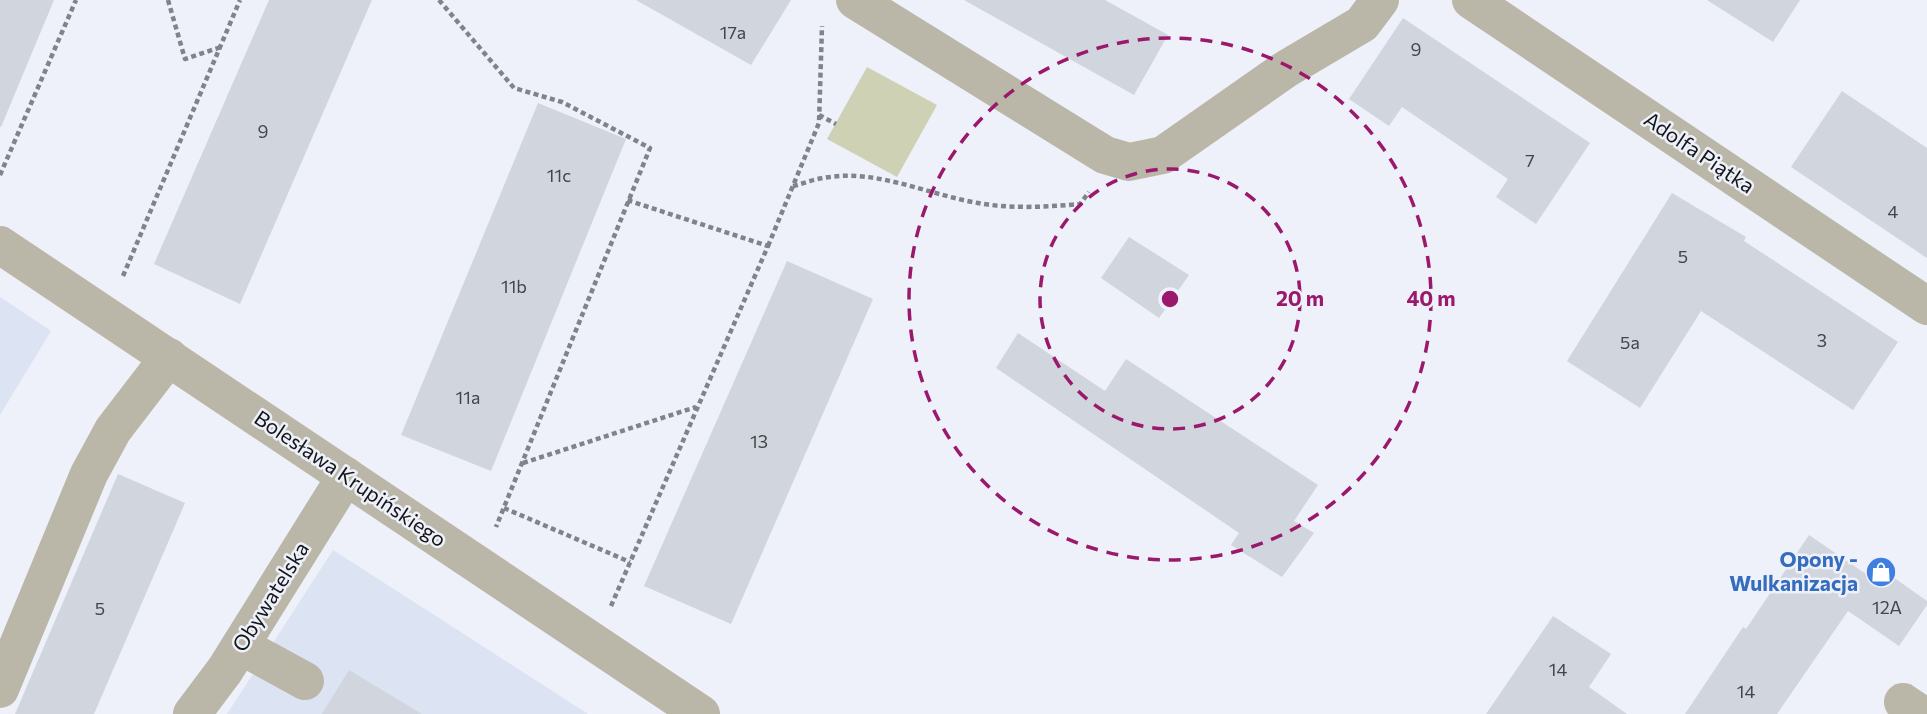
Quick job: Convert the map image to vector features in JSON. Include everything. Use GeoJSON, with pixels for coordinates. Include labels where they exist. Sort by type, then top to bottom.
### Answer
{"type":"FeatureCollection","features":[{"type":"Feature","properties":{"kind":"street"},"geometry":{"type":"LineString","coordinates":[[855,0],[1105,155],[1129,162],[1163,155],[1286,69],[1362,24],[1380,0]]}},
{"type":"Feature","properties":{"kind":"street","name":"Adolfa Piątka"},"geometry":{"type":"LineString","coordinates":[[1471,0],[1927,306]]}},
{"type":"Feature","properties":{"kind":"street","name":"Bolesława Krupińskiego"},"geometry":{"type":"LineString","coordinates":[[0,245],[595,643],[662,703],[701,714]]}},
{"type":"Feature","properties":{"kind":"street"},"geometry":{"type":"LineString","coordinates":[[0,689],[89,474],[113,430],[169,357]]}},
{"type":"Feature","properties":{"kind":"street","name":"Obywatelska"},"geometry":{"type":"LineString","coordinates":[[192,714],[241,646],[346,477]]}},
{"type":"Feature","properties":{"kind":"street"},"geometry":{"type":"LineString","coordinates":[[241,646],[305,681]]}},
{"type":"Feature","properties":{"kind":"path"},"geometry":{"type":"LineString","coordinates":[[0,175],[76,0]]}},
{"type":"Feature","properties":{"kind":"path"},"geometry":{"type":"LineString","coordinates":[[167,0],[186,59],[221,47]]}},
{"type":"Feature","properties":{"kind":"path"},"geometry":{"type":"LineString","coordinates":[[107,316],[240,0]]}},
{"type":"Feature","properties":{"kind":"path"},"geometry":{"type":"LineString","coordinates":[[439,0],[514,88],[562,102],[650,148],[481,566]]}},
{"type":"Feature","properties":{"kind":"path"},"geometry":{"type":"LineString","coordinates":[[595,643],[819,123],[821,56]]}},
{"type":"Feature","properties":{"kind":"path"},"geometry":{"type":"LineString","coordinates":[[819,115],[836,124]]}},
{"type":"Feature","properties":{"kind":"path"},"geometry":{"type":"LineString","coordinates":[[793,186],[830,177],[861,177],[902,184],[980,204],[1059,206],[1080,204],[1102,174],[1129,162]]}},
{"type":"Feature","properties":{"kind":"path"},"geometry":{"type":"LineString","coordinates":[[627,200],[768,246]]}},
{"type":"Feature","properties":{"kind":"path"},"geometry":{"type":"LineString","coordinates":[[523,463],[697,407]]}},
{"type":"Feature","properties":{"kind":"path"},"geometry":{"type":"LineString","coordinates":[[504,508],[629,562]]}},
{"type":"Feature","properties":{"kind":"shaded area"},"geometry":{"type":"Polygon","coordinates":[[[0,297],[51,331],[0,415],[0,297]]]}},
{"type":"Feature","properties":{"kind":"shaded area"},"geometry":{"type":"Polygon","coordinates":[[[333,550],[588,714],[227,714],[333,550]]]}},
{"type":"Feature","properties":{"kind":"green space"},"geometry":{"type":"Polygon","coordinates":[[[867,67],[937,105],[897,177],[827,139],[867,67]]]}},
{"type":"Feature","properties":{"kind":"building"},"geometry":{"type":"Polygon","coordinates":[[[0,0],[54,0],[1,127],[0,127],[0,0]]]}},
{"type":"Feature","properties":{"kind":"building"},"geometry":{"type":"Polygon","coordinates":[[[269,0],[372,0],[240,304],[154,264],[269,0]]]}},
{"type":"Feature","properties":{"kind":"building"},"geometry":{"type":"Polygon","coordinates":[[[636,0],[791,0],[751,65],[636,0]]]}},
{"type":"Feature","properties":{"kind":"building"},"geometry":{"type":"Polygon","coordinates":[[[964,0],[1105,0],[1168,35],[1134,95],[964,0]]]}},
{"type":"Feature","properties":{"kind":"building"},"geometry":{"type":"Polygon","coordinates":[[[1707,0],[1800,0],[1773,42],[1707,0]]]}},
{"type":"Feature","properties":{"kind":"building"},"geometry":{"type":"Polygon","coordinates":[[[1403,18],[1590,143],[1536,224],[1496,197],[1508,179],[1402,107],[1389,126],[1349,99],[1403,18]]]}},
{"type":"Feature","properties":{"kind":"building"},"geometry":{"type":"Polygon","coordinates":[[[1842,91],[1927,148],[1927,258],[1791,167],[1842,91]]]}},
{"type":"Feature","properties":{"kind":"building"},"geometry":{"type":"Polygon","coordinates":[[[538,103],[626,139],[491,471],[401,435],[538,103]]]}},
{"type":"Feature","properties":{"kind":"building"},"geometry":{"type":"Polygon","coordinates":[[[1672,193],[1746,237],[1744,241],[1898,342],[1853,410],[1701,311],[1640,408],[1567,361],[1672,193]]]}},
{"type":"Feature","properties":{"kind":"building"},"geometry":{"type":"Polygon","coordinates":[[[1129,237],[1189,275],[1159,318],[1101,278],[1129,237]]]}},
{"type":"Feature","properties":{"kind":"building"},"geometry":{"type":"Polygon","coordinates":[[[787,261],[873,299],[731,624],[644,586],[787,261]]]}},
{"type":"Feature","properties":{"kind":"building"},"geometry":{"type":"Polygon","coordinates":[[[1018,333],[1105,391],[1126,359],[1318,485],[1294,521],[1314,533],[1282,577],[1231,545],[1239,533],[996,368],[1018,333]]]}},
{"type":"Feature","properties":{"kind":"building"},"geometry":{"type":"Polygon","coordinates":[[[118,474],[185,503],[94,714],[15,714],[118,474]]]}},
{"type":"Feature","properties":{"kind":"building"},"geometry":{"type":"Polygon","coordinates":[[[1809,535],[1869,576],[1876,565],[1927,601],[1927,605],[1899,646],[1848,611],[1777,714],[1685,714],[1743,627],[1746,629],[1809,535]]]}},
{"type":"Feature","properties":{"kind":"building"},"geometry":{"type":"Polygon","coordinates":[[[1553,616],[1611,654],[1589,687],[1627,714],[1486,714],[1553,616]]]}},
{"type":"Feature","properties":{"kind":"building"},"geometry":{"type":"Polygon","coordinates":[[[349,670],[422,714],[322,714],[349,670]]]}},
{"type":"Feature","properties":{"kind":"place","name":"Opony - Wulkanizacja"},"geometry":{"type":"Point","coordinates":[1881,572]}}]}
